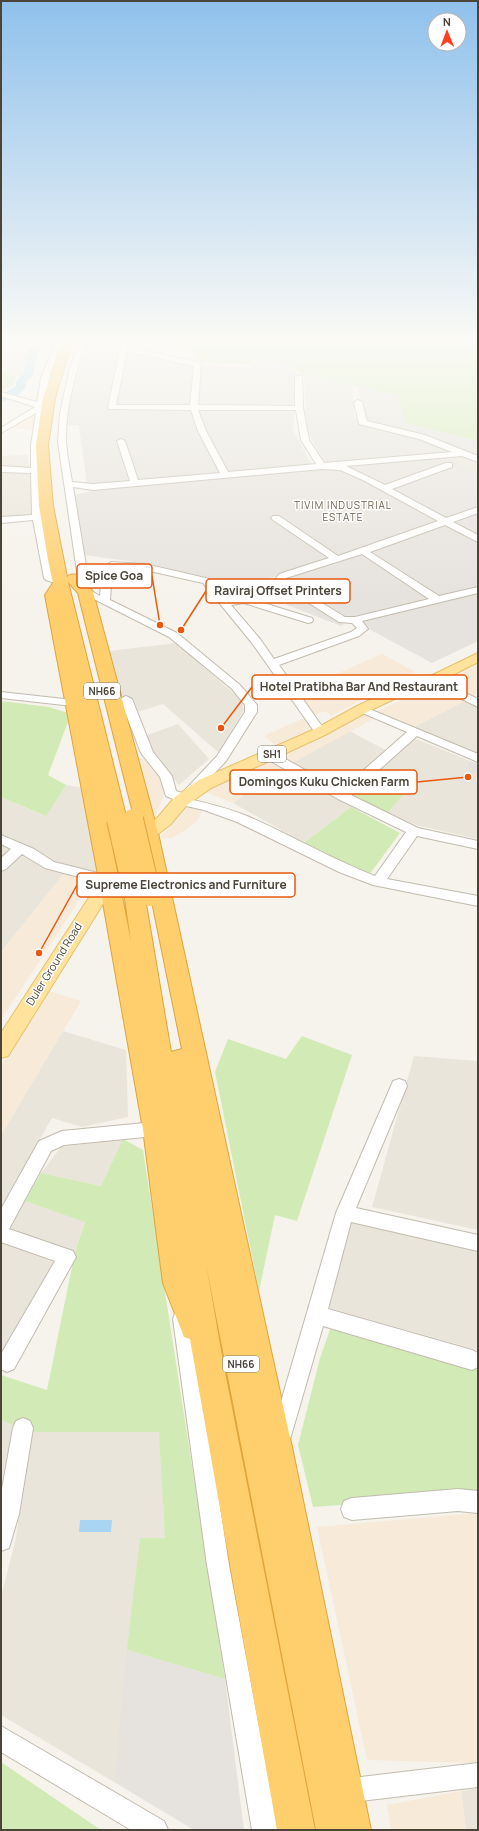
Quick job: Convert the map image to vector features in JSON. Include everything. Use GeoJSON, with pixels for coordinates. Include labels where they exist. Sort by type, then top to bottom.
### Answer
{"type":"FeatureCollection","features":[{"type":"Feature","properties":{"kind":"highway","name":"NH66"},"geometry":{"type":"LineString","coordinates":[[42,426],[40,432],[46,506],[56,565],[81,589]]}},
{"type":"Feature","properties":{"kind":"highway","name":"NH66"},"geometry":{"type":"LineString","coordinates":[[57,426],[52,445],[57,506],[81,589],[132,824]]}},
{"type":"Feature","properties":{"kind":"highway"},"geometry":{"type":"LineString","coordinates":[[209,1367],[177,1283],[155,1129],[109,880],[52,595],[81,589],[138,755],[132,824],[277,1447],[352,1830]]}},
{"type":"Feature","properties":{"kind":"highway"},"geometry":{"type":"LineString","coordinates":[[100,838],[132,824]]}},
{"type":"Feature","properties":{"kind":"highway"},"geometry":{"type":"LineString","coordinates":[[109,880],[147,889]]}},
{"type":"Feature","properties":{"kind":"highway","name":"NH66"},"geometry":{"type":"LineString","coordinates":[[147,889],[209,1367],[296,1830]]}},
{"type":"Feature","properties":{"kind":"highway","name":"NH66"},"geometry":{"type":"LineString","coordinates":[[147,889],[195,1140],[335,1830]]}},
{"type":"Feature","properties":{"kind":"main road","name":"SH1"},"geometry":{"type":"LineString","coordinates":[[407,688],[415,680],[478,648]]}},
{"type":"Feature","properties":{"kind":"main road","name":"SH1"},"geometry":{"type":"LineString","coordinates":[[132,824],[164,821],[181,801],[205,784],[320,732],[362,709],[407,688],[422,685],[478,656]]}},
{"type":"Feature","properties":{"kind":"main road","name":"Duler Ground Road"},"geometry":{"type":"LineString","coordinates":[[1,1050],[109,880]]}},
{"type":"Feature","properties":{"kind":"street"},"geometry":{"type":"LineString","coordinates":[[40,426],[40,432],[35,445],[34,471],[37,517],[49,578],[81,589],[173,635],[236,687],[251,705],[251,712],[222,758],[181,801]]}},
{"type":"Feature","properties":{"kind":"street"},"geometry":{"type":"LineString","coordinates":[[61,426],[81,589]]}},
{"type":"Feature","properties":{"kind":"street"},"geometry":{"type":"LineString","coordinates":[[200,426],[210,449],[225,474]]}},
{"type":"Feature","properties":{"kind":"street"},"geometry":{"type":"LineString","coordinates":[[302,426],[305,440],[322,466]]}},
{"type":"Feature","properties":{"kind":"street"},"geometry":{"type":"LineString","coordinates":[[378,426],[422,437],[478,459]]}},
{"type":"Feature","properties":{"kind":"street"},"geometry":{"type":"LineString","coordinates":[[121,441],[135,483]]}},
{"type":"Feature","properties":{"kind":"street"},"geometry":{"type":"LineString","coordinates":[[68,488],[465,454]]}},
{"type":"Feature","properties":{"kind":"street"},"geometry":{"type":"LineString","coordinates":[[385,488],[450,465]]}},
{"type":"Feature","properties":{"kind":"street"},"geometry":{"type":"LineString","coordinates":[[322,466],[342,468],[366,478],[478,539]]}},
{"type":"Feature","properties":{"kind":"street"},"geometry":{"type":"LineString","coordinates":[[1,469],[34,471]]}},
{"type":"Feature","properties":{"kind":"street"},"geometry":{"type":"LineString","coordinates":[[478,510],[363,551],[282,576],[280,581],[343,620],[356,620],[478,590]]}},
{"type":"Feature","properties":{"kind":"street"},"geometry":{"type":"LineString","coordinates":[[1,520],[37,517]]}},
{"type":"Feature","properties":{"kind":"street"},"geometry":{"type":"LineString","coordinates":[[276,518],[337,559]]}},
{"type":"Feature","properties":{"kind":"street"},"geometry":{"type":"LineString","coordinates":[[363,551],[438,600]]}},
{"type":"Feature","properties":{"kind":"street"},"geometry":{"type":"LineString","coordinates":[[81,589],[107,570],[110,566],[120,564],[171,572],[206,581],[272,664],[320,732]]}},
{"type":"Feature","properties":{"kind":"street"},"geometry":{"type":"LineString","coordinates":[[225,603],[244,600],[308,620]]}},
{"type":"Feature","properties":{"kind":"street"},"geometry":{"type":"LineString","coordinates":[[272,664],[355,634],[363,629],[356,620]]}},
{"type":"Feature","properties":{"kind":"street"},"geometry":{"type":"LineString","coordinates":[[432,680],[478,704]]}},
{"type":"Feature","properties":{"kind":"street"},"geometry":{"type":"LineString","coordinates":[[1,695],[73,703]]}},
{"type":"Feature","properties":{"kind":"street"},"geometry":{"type":"LineString","coordinates":[[126,700],[138,755],[166,776],[170,793],[178,796],[181,801],[207,807],[242,819],[344,869],[378,882],[478,901]]}},
{"type":"Feature","properties":{"kind":"street"},"geometry":{"type":"LineString","coordinates":[[362,709],[478,758]]}},
{"type":"Feature","properties":{"kind":"street"},"geometry":{"type":"LineString","coordinates":[[342,796],[414,732]]}},
{"type":"Feature","properties":{"kind":"street"},"geometry":{"type":"LineString","coordinates":[[269,755],[342,796],[414,831],[478,845]]}},
{"type":"Feature","properties":{"kind":"street"},"geometry":{"type":"LineString","coordinates":[[378,882],[414,831]]}},
{"type":"Feature","properties":{"kind":"street"},"geometry":{"type":"LineString","coordinates":[[1,839],[50,865],[109,880]]}},
{"type":"Feature","properties":{"kind":"street"},"geometry":{"type":"LineString","coordinates":[[1,866],[20,848]]}},
{"type":"Feature","properties":{"kind":"street"},"geometry":{"type":"LineString","coordinates":[[277,1447],[317,1316],[344,1213],[399,1086]]}},
{"type":"Feature","properties":{"kind":"street"},"geometry":{"type":"LineString","coordinates":[[1,1226],[45,1146],[62,1138],[155,1129]]}},
{"type":"Feature","properties":{"kind":"street"},"geometry":{"type":"LineString","coordinates":[[344,1213],[478,1243]]}},
{"type":"Feature","properties":{"kind":"street"},"geometry":{"type":"LineString","coordinates":[[1,1234],[67,1257],[7,1362]]}},
{"type":"Feature","properties":{"kind":"street"},"geometry":{"type":"LineString","coordinates":[[177,1283],[218,1565],[265,1830]]}},
{"type":"Feature","properties":{"kind":"street"},"geometry":{"type":"LineString","coordinates":[[317,1316],[472,1360]]}},
{"type":"Feature","properties":{"kind":"street"},"geometry":{"type":"LineString","coordinates":[[1,1540],[8,1514],[23,1428]]}},
{"type":"Feature","properties":{"kind":"street"},"geometry":{"type":"LineString","coordinates":[[352,1509],[458,1500],[478,1502]]}},
{"type":"Feature","properties":{"kind":"street"},"geometry":{"type":"LineString","coordinates":[[1,1738],[154,1830]]}},
{"type":"Feature","properties":{"kind":"street"},"geometry":{"type":"LineString","coordinates":[[344,1791],[478,1775]]}},
{"type":"Feature","properties":{"kind":"shaded area"},"geometry":{"type":"Polygon","coordinates":[[[14,426],[35,426],[35,430],[11,428],[14,426]]]}},
{"type":"Feature","properties":{"kind":"shaded area"},"geometry":{"type":"Polygon","coordinates":[[[79,426],[293,426],[293,430],[312,465],[87,485],[79,426]]]}},
{"type":"Feature","properties":{"kind":"shaded area"},"geometry":{"type":"Polygon","coordinates":[[[306,426],[371,426],[425,440],[457,453],[325,463],[306,426]]]}},
{"type":"Feature","properties":{"kind":"shaded area"},"geometry":{"type":"Polygon","coordinates":[[[378,426],[420,426],[478,441],[478,458],[462,450],[378,426]]]}},
{"type":"Feature","properties":{"kind":"shaded area"},"geometry":{"type":"Polygon","coordinates":[[[28,455],[33,499],[31,516],[1,520],[1,456],[28,455]]]}},
{"type":"Feature","properties":{"kind":"shaded area"},"geometry":{"type":"Polygon","coordinates":[[[462,455],[478,463],[478,474],[447,457],[462,455]]]}},
{"type":"Feature","properties":{"kind":"shaded area"},"geometry":{"type":"Polygon","coordinates":[[[447,457],[478,474],[478,535],[349,466],[447,457]]]}},
{"type":"Feature","properties":{"kind":"shaded area"},"geometry":{"type":"Polygon","coordinates":[[[327,468],[353,474],[440,522],[336,556],[276,515],[271,516],[330,558],[270,578],[344,624],[341,626],[231,583],[150,564],[84,555],[75,495],[103,488],[327,468]]]}},
{"type":"Feature","properties":{"kind":"shaded area"},"geometry":{"type":"Polygon","coordinates":[[[446,525],[478,543],[478,586],[476,588],[440,596],[369,550],[446,525]]]}},
{"type":"Feature","properties":{"kind":"shaded area"},"geometry":{"type":"Polygon","coordinates":[[[361,553],[431,598],[348,618],[284,579],[361,553]]]}},
{"type":"Feature","properties":{"kind":"shaded area"},"geometry":{"type":"Polygon","coordinates":[[[478,592],[478,641],[432,663],[367,628],[363,621],[478,592]]]}},
{"type":"Feature","properties":{"kind":"shaded area"},"geometry":{"type":"Polygon","coordinates":[[[177,643],[242,701],[244,710],[219,753],[163,704],[134,713],[128,695],[120,697],[111,668],[109,651],[177,643]]]}},
{"type":"Feature","properties":{"kind":"shaded area"},"geometry":{"type":"Polygon","coordinates":[[[382,654],[415,672],[331,716],[325,711],[313,715],[297,691],[382,654]]]}},
{"type":"Feature","properties":{"kind":"shaded area"},"geometry":{"type":"Polygon","coordinates":[[[478,662],[478,693],[472,697],[443,681],[478,662]]]}},
{"type":"Feature","properties":{"kind":"shaded area"},"geometry":{"type":"Polygon","coordinates":[[[434,684],[465,701],[412,728],[376,712],[434,684]]]}},
{"type":"Feature","properties":{"kind":"shaded area"},"geometry":{"type":"Polygon","coordinates":[[[465,701],[478,708],[478,756],[412,728],[465,701]]]}},
{"type":"Feature","properties":{"kind":"shaded area"},"geometry":{"type":"Polygon","coordinates":[[[365,713],[375,718],[290,764],[280,756],[365,713]]]}},
{"type":"Feature","properties":{"kind":"shaded area"},"geometry":{"type":"Polygon","coordinates":[[[304,718],[315,729],[276,746],[264,736],[304,718]]]}},
{"type":"Feature","properties":{"kind":"shaded area"},"geometry":{"type":"Polygon","coordinates":[[[178,724],[209,759],[179,785],[152,751],[145,736],[178,724]]]}},
{"type":"Feature","properties":{"kind":"shaded area"},"geometry":{"type":"Polygon","coordinates":[[[350,731],[387,751],[339,792],[290,764],[350,731]]]}},
{"type":"Feature","properties":{"kind":"shaded area"},"geometry":{"type":"Polygon","coordinates":[[[414,738],[470,761],[457,782],[469,786],[478,772],[478,839],[416,825],[388,813],[412,784],[379,770],[414,738]]]}},
{"type":"Feature","properties":{"kind":"shaded area"},"geometry":{"type":"Polygon","coordinates":[[[148,757],[161,777],[165,791],[156,815],[149,817],[133,760],[148,757]]]}},
{"type":"Feature","properties":{"kind":"shaded area"},"geometry":{"type":"Polygon","coordinates":[[[270,761],[281,767],[233,803],[203,791],[270,761]]]}},
{"type":"Feature","properties":{"kind":"shaded area"},"geometry":{"type":"Polygon","coordinates":[[[470,761],[478,764],[478,772],[469,786],[457,782],[470,761]]]}},
{"type":"Feature","properties":{"kind":"shaded area"},"geometry":{"type":"Polygon","coordinates":[[[281,767],[351,807],[304,843],[233,803],[281,767]]]}},
{"type":"Feature","properties":{"kind":"shaded area"},"geometry":{"type":"Polygon","coordinates":[[[66,785],[83,788],[99,875],[49,860],[10,837],[1,835],[1,797],[45,816],[66,785]]]}},
{"type":"Feature","properties":{"kind":"shaded area"},"geometry":{"type":"Polygon","coordinates":[[[189,806],[203,809],[197,821],[189,828],[172,838],[160,838],[189,806]]]}},
{"type":"Feature","properties":{"kind":"shaded area"},"geometry":{"type":"Polygon","coordinates":[[[1,844],[66,871],[1,952],[1,844]]]}},
{"type":"Feature","properties":{"kind":"shaded area"},"geometry":{"type":"Polygon","coordinates":[[[66,871],[95,880],[80,899],[1,1020],[1,952],[66,871]]]}},
{"type":"Feature","properties":{"kind":"shaded area"},"geometry":{"type":"Polygon","coordinates":[[[46,990],[81,1001],[1,1135],[1,1066],[46,990]]]}},
{"type":"Feature","properties":{"kind":"shaded area"},"geometry":{"type":"Polygon","coordinates":[[[63,1031],[126,1050],[128,1117],[82,1127],[52,1118],[1,1206],[1,1135],[63,1031]]]}},
{"type":"Feature","properties":{"kind":"shaded area"},"geometry":{"type":"Polygon","coordinates":[[[414,1056],[478,1061],[478,1230],[372,1207],[414,1056]]]}},
{"type":"Feature","properties":{"kind":"shaded area"},"geometry":{"type":"Polygon","coordinates":[[[123,1139],[101,1186],[41,1173],[61,1147],[123,1139]]]}},
{"type":"Feature","properties":{"kind":"shaded area"},"geometry":{"type":"Polygon","coordinates":[[[25,1201],[85,1221],[75,1252],[9,1229],[25,1201]]]}},
{"type":"Feature","properties":{"kind":"shaded area"},"geometry":{"type":"Polygon","coordinates":[[[352,1221],[478,1249],[478,1350],[329,1308],[352,1221]]]}},
{"type":"Feature","properties":{"kind":"shaded area"},"geometry":{"type":"Polygon","coordinates":[[[1,1242],[55,1263],[1,1360],[1,1242]]]}},
{"type":"Feature","properties":{"kind":"shaded area"},"geometry":{"type":"Polygon","coordinates":[[[1,1420],[15,1426],[1,1482],[1,1420]]]}},
{"type":"Feature","properties":{"kind":"shaded area"},"geometry":{"type":"Polygon","coordinates":[[[160,1431],[165,1538],[140,1539],[114,1782],[1,1715],[1,1597],[16,1538],[29,1432],[160,1431]]]}},
{"type":"Feature","properties":{"kind":"shaded area"},"geometry":{"type":"Polygon","coordinates":[[[478,1513],[478,1763],[367,1760],[317,1527],[478,1513]]]}},
{"type":"Feature","properties":{"kind":"shaded area"},"geometry":{"type":"Polygon","coordinates":[[[127,1650],[225,1679],[244,1830],[194,1830],[114,1782],[127,1650]]]}},
{"type":"Feature","properties":{"kind":"shaded area"},"geometry":{"type":"Polygon","coordinates":[[[478,1788],[478,1830],[466,1830],[461,1791],[478,1788]]]}},
{"type":"Feature","properties":{"kind":"shaded area"},"geometry":{"type":"Polygon","coordinates":[[[461,1791],[466,1830],[391,1830],[387,1805],[461,1791]]]}},
{"type":"Feature","properties":{"kind":"green space"},"geometry":{"type":"Polygon","coordinates":[[[419,426],[478,426],[478,441],[419,426]]]}},
{"type":"Feature","properties":{"kind":"green space"},"geometry":{"type":"Polygon","coordinates":[[[1,701],[49,707],[71,714],[48,775],[66,785],[46,816],[1,797],[1,701]]]}},
{"type":"Feature","properties":{"kind":"green space"},"geometry":{"type":"Polygon","coordinates":[[[379,770],[412,784],[388,813],[352,795],[379,770]]]}},
{"type":"Feature","properties":{"kind":"green space"},"geometry":{"type":"Polygon","coordinates":[[[351,807],[400,833],[369,875],[304,843],[351,807]]]}},
{"type":"Feature","properties":{"kind":"green space"},"geometry":{"type":"Polygon","coordinates":[[[302,1036],[352,1055],[297,1221],[275,1215],[259,1291],[215,1072],[228,1039],[286,1059],[302,1036]]]}},
{"type":"Feature","properties":{"kind":"green space"},"geometry":{"type":"Polygon","coordinates":[[[123,1139],[143,1150],[225,1679],[127,1650],[140,1538],[165,1538],[159,1432],[29,1432],[1,1420],[1,1375],[47,1390],[75,1252],[85,1222],[25,1201],[41,1173],[101,1186],[123,1139]]]}},
{"type":"Feature","properties":{"kind":"green space"},"geometry":{"type":"Polygon","coordinates":[[[332,1324],[478,1369],[478,1495],[313,1507],[298,1445],[320,1358],[332,1324]]]}},
{"type":"Feature","properties":{"kind":"green space"},"geometry":{"type":"Polygon","coordinates":[[[1,1762],[101,1830],[1,1830],[1,1762]]]}},
{"type":"Feature","properties":{"kind":"water"},"geometry":{"type":"Polygon","coordinates":[[[80,1520],[112,1520],[111,1532],[79,1532],[80,1520]]]}},
{"type":"Feature","properties":{"kind":"place","name":"Spice Goa"},"geometry":{"type":"Point","coordinates":[160,625]}},
{"type":"Feature","properties":{"kind":"place","name":"Raviraj Offset Printers"},"geometry":{"type":"Point","coordinates":[181,630]}},
{"type":"Feature","properties":{"kind":"place","name":"Hotel Pratibha Bar And Restaurant"},"geometry":{"type":"Point","coordinates":[221,728]}},
{"type":"Feature","properties":{"kind":"place","name":"Domingos Kuku Chicken Farm"},"geometry":{"type":"Point","coordinates":[468,777]}},
{"type":"Feature","properties":{"kind":"place","name":"Supreme Electronics and Furniture"},"geometry":{"type":"Point","coordinates":[39,953]}},
{"type":"Feature","properties":{"kind":"district","name":"TIVIM INDUSTRIAL ESTATE"},"geometry":{"type":"Point","coordinates":[343,510]}}]}
